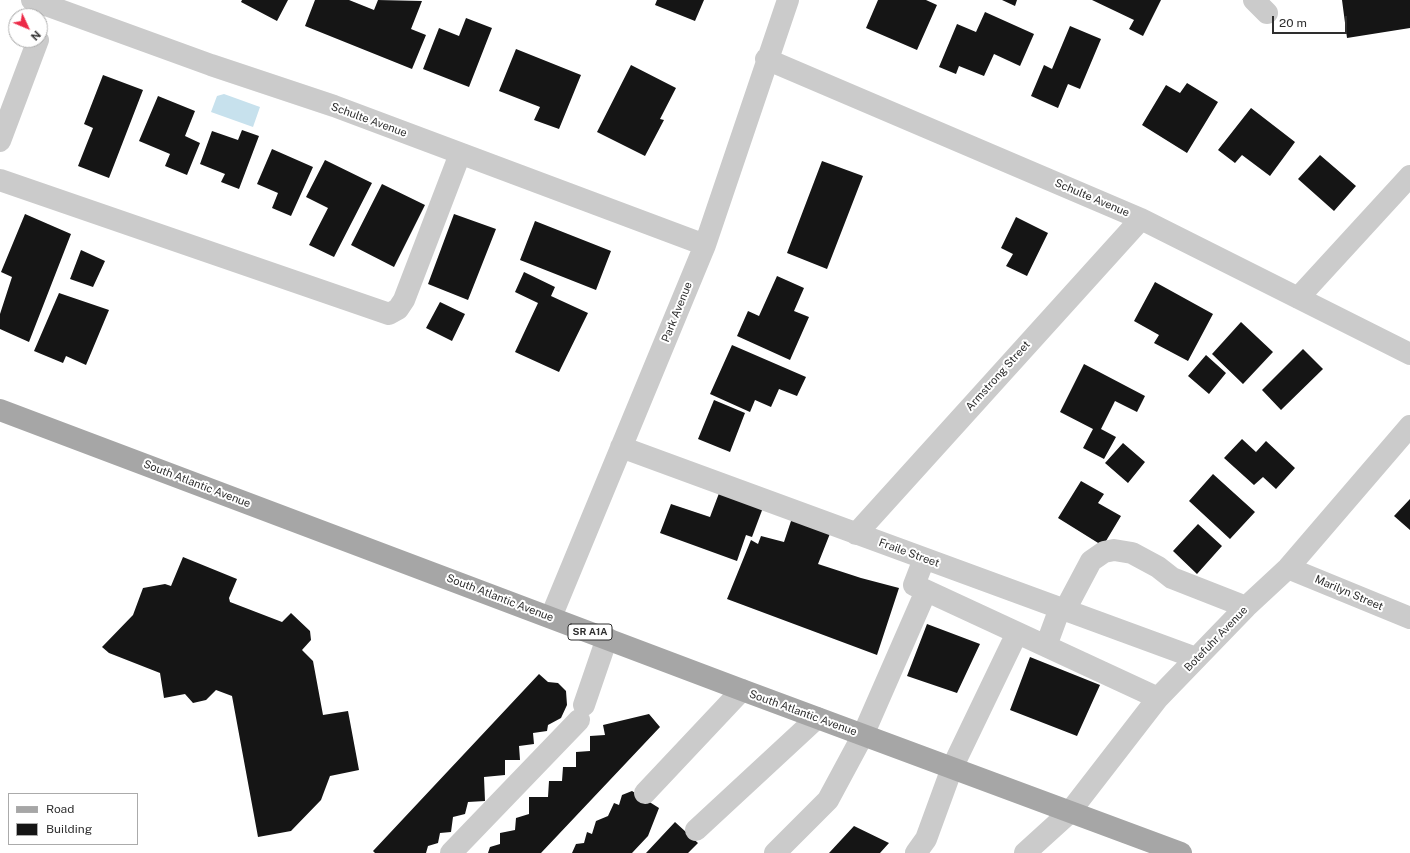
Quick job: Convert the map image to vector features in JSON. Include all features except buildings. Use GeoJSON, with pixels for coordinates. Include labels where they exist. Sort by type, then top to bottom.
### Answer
{"type":"FeatureCollection","features":[{"type":"Feature","properties":{"kind":"main road","name":"South Atlantic Avenue"},"geometry":{"type":"LineString","coordinates":[[0,410],[1069,813],[1181,853]]}},
{"type":"Feature","properties":{"kind":"street","name":"Park Avenue"},"geometry":{"type":"LineString","coordinates":[[551,617],[705,245],[766,59],[788,0]]}},
{"type":"Feature","properties":{"kind":"street","name":"Schulte Avenue"},"geometry":{"type":"LineString","coordinates":[[45,2],[211,65],[334,106],[705,245]]}},
{"type":"Feature","properties":{"kind":"street"},"geometry":{"type":"LineString","coordinates":[[0,141],[35,48]]}},
{"type":"Feature","properties":{"kind":"street","name":"Schulte Avenue"},"geometry":{"type":"LineString","coordinates":[[766,59],[1141,219],[1410,354]]}},
{"type":"Feature","properties":{"kind":"street"},"geometry":{"type":"LineString","coordinates":[[0,180],[383,314],[389,314],[398,309],[404,300],[460,154]]}},
{"type":"Feature","properties":{"kind":"street"},"geometry":{"type":"LineString","coordinates":[[1298,298],[1410,176]]}},
{"type":"Feature","properties":{"kind":"street","name":"Armstrong Street"},"geometry":{"type":"LineString","coordinates":[[856,534],[1141,219]]}},
{"type":"Feature","properties":{"kind":"street","name":"Botefuhr Avenue"},"geometry":{"type":"LineString","coordinates":[[1025,853],[1069,813],[1158,698],[1246,607],[1288,568],[1410,426]]}},
{"type":"Feature","properties":{"kind":"street","name":"Fraile Street"},"geometry":{"type":"LineString","coordinates":[[621,447],[1196,658]]}},
{"type":"Feature","properties":{"kind":"street"},"geometry":{"type":"LineString","coordinates":[[1046,646],[1063,609],[1091,561],[1104,552],[1114,550],[1132,553],[1158,567],[1172,578],[1246,607]]}},
{"type":"Feature","properties":{"kind":"street"},"geometry":{"type":"LineString","coordinates":[[924,559],[914,585],[1158,698]]}},
{"type":"Feature","properties":{"kind":"street","name":"Marilyn Street"},"geometry":{"type":"LineString","coordinates":[[1288,568],[1410,618]]}},
{"type":"Feature","properties":{"kind":"street"},"geometry":{"type":"LineString","coordinates":[[775,853],[828,800],[863,735],[926,591]]}},
{"type":"Feature","properties":{"kind":"street"},"geometry":{"type":"LineString","coordinates":[[916,853],[926,840],[952,768],[1017,633]]}},
{"type":"Feature","properties":{"kind":"street"},"geometry":{"type":"LineString","coordinates":[[451,853],[581,713],[607,638]]}},
{"type":"Feature","properties":{"kind":"street"},"geometry":{"type":"LineString","coordinates":[[645,794],[742,690]]}},
{"type":"Feature","properties":{"kind":"street"},"geometry":{"type":"LineString","coordinates":[[696,830],[816,718]]}},
{"type":"Feature","properties":{"kind":"water"},"geometry":{"type":"Polygon","coordinates":[[[224,94],[260,107],[253,127],[211,112],[217,96],[224,94]]]}}]}
